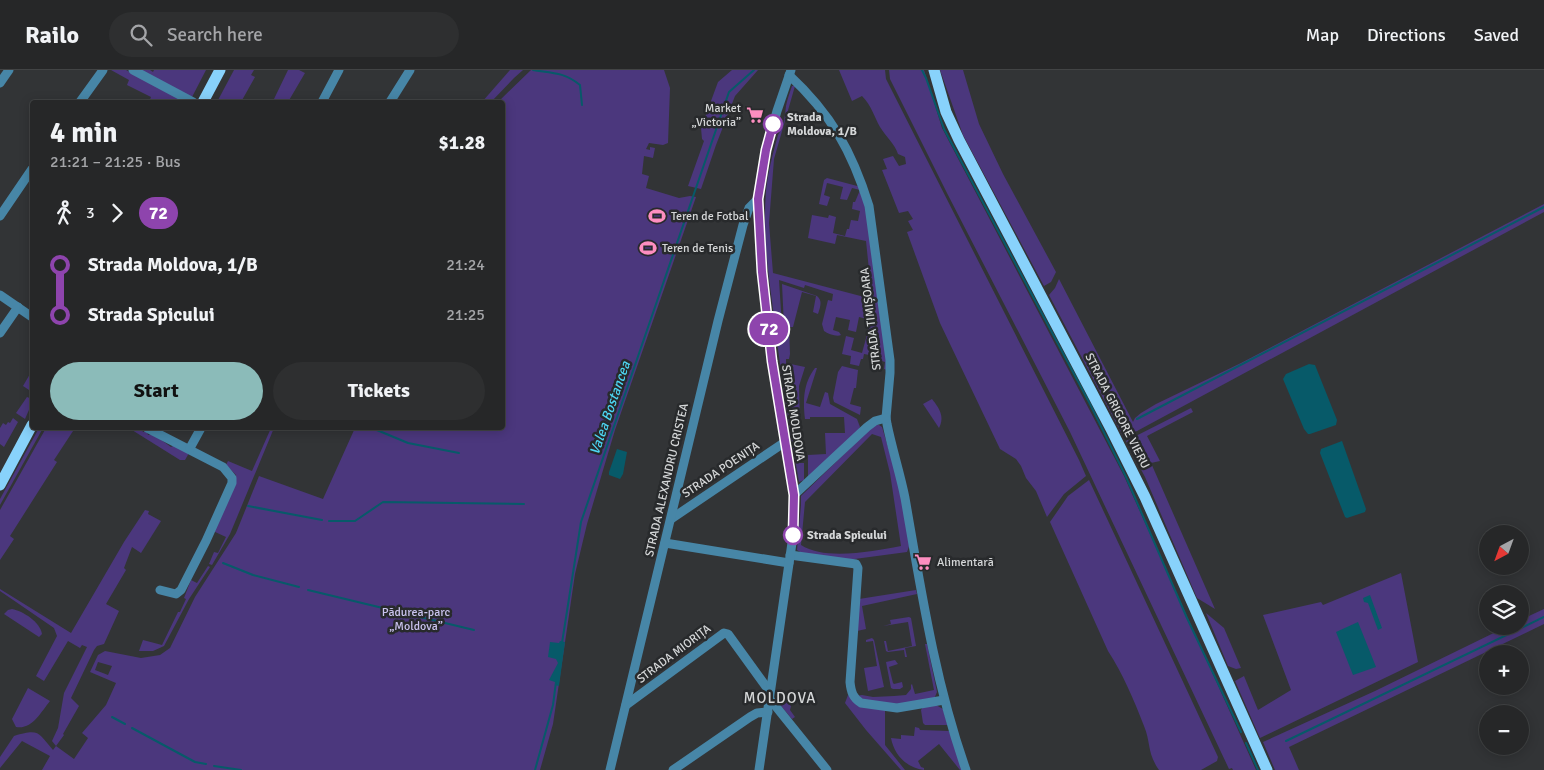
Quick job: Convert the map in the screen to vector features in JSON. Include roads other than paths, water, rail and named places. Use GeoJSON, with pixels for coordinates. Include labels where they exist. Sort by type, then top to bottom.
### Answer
{"type":"FeatureCollection","features":[{"type":"Feature","properties":{"kind":"main road"},"geometry":{"type":"LineString","coordinates":[[204,100],[220,70]]}},
{"type":"Feature","properties":{"kind":"main road","name":"STRADA GRIGORE VIERU"},"geometry":{"type":"LineString","coordinates":[[934,70],[946,112],[959,140],[1107,420],[1145,497],[1267,770]]}},
{"type":"Feature","properties":{"kind":"main road"},"geometry":{"type":"LineString","coordinates":[[0,485],[30,429]]}},
{"type":"Feature","properties":{"kind":"street"},"geometry":{"type":"LineString","coordinates":[[0,83],[9,70]]}},
{"type":"Feature","properties":{"kind":"street"},"geometry":{"type":"LineString","coordinates":[[81,100],[103,70]]}},
{"type":"Feature","properties":{"kind":"street"},"geometry":{"type":"LineString","coordinates":[[134,70],[189,100]]}},
{"type":"Feature","properties":{"kind":"street"},"geometry":{"type":"LineString","coordinates":[[323,100],[339,70]]}},
{"type":"Feature","properties":{"kind":"street"},"geometry":{"type":"LineString","coordinates":[[391,100],[410,70]]}},
{"type":"Feature","properties":{"kind":"street","name":"STRADA MOLDOVA"},"geometry":{"type":"LineString","coordinates":[[759,770],[790,559],[794,523],[794,495],[771,352],[762,272],[758,199],[766,150],[790,72]]}},
{"type":"Feature","properties":{"kind":"street","name":"STRADA TIMIȘOARA"},"geometry":{"type":"LineString","coordinates":[[790,72],[841,136],[869,206],[890,360],[886,418],[904,496],[944,700],[966,770]]}},
{"type":"Feature","properties":{"kind":"street"},"geometry":{"type":"LineString","coordinates":[[0,216],[30,172]]}},
{"type":"Feature","properties":{"kind":"street","name":"STRADA ALEXANDRU CRISTEA"},"geometry":{"type":"LineString","coordinates":[[610,770],[707,364],[744,225],[750,208],[758,199]]}},
{"type":"Feature","properties":{"kind":"street"},"geometry":{"type":"LineString","coordinates":[[0,295],[30,316]]}},
{"type":"Feature","properties":{"kind":"street"},"geometry":{"type":"LineString","coordinates":[[0,333],[18,307]]}},
{"type":"Feature","properties":{"kind":"street","name":"STRADA MOLDOVA"},"geometry":{"type":"LineString","coordinates":[[794,495],[867,427],[875,421],[886,418]]}},
{"type":"Feature","properties":{"kind":"street"},"geometry":{"type":"LineString","coordinates":[[151,430],[190,448],[223,467],[232,478],[232,483],[206,541],[181,590],[176,594],[160,590]]}},
{"type":"Feature","properties":{"kind":"street"},"geometry":{"type":"LineString","coordinates":[[190,448],[200,430]]}},
{"type":"Feature","properties":{"kind":"street","name":"STRADA POENIȚA"},"geometry":{"type":"LineString","coordinates":[[671,519],[785,442]]}},
{"type":"Feature","properties":{"kind":"street"},"geometry":{"type":"LineString","coordinates":[[665,543],[790,559],[856,564],[858,568],[850,682],[850,690],[853,696],[861,703],[897,708],[944,700]]}},
{"type":"Feature","properties":{"kind":"street","name":"STRADA MIORIȚA"},"geometry":{"type":"LineString","coordinates":[[626,705],[724,632],[730,636],[770,695]]}},
{"type":"Feature","properties":{"kind":"street"},"geometry":{"type":"LineString","coordinates":[[770,695],[827,770]]}},
{"type":"Feature","properties":{"kind":"street"},"geometry":{"type":"LineString","coordinates":[[674,770],[750,717],[762,712],[768,712]]}},
{"type":"Feature","properties":{"kind":"water"},"geometry":{"type":"Polygon","coordinates":[[[1309,364],[1315,365],[1337,420],[1336,425],[1308,434],[1304,429],[1283,379],[1286,374],[1309,364]]]}},
{"type":"Feature","properties":{"kind":"water"},"geometry":{"type":"Polygon","coordinates":[[[1342,441],[1366,509],[1365,512],[1347,518],[1320,453],[1321,449],[1342,441]]]}},
{"type":"Feature","properties":{"kind":"water"},"geometry":{"type":"Polygon","coordinates":[[[617,449],[627,452],[623,474],[620,479],[609,475],[617,449]]]}},
{"type":"Feature","properties":{"kind":"water"},"geometry":{"type":"Polygon","coordinates":[[[1370,595],[1382,628],[1378,630],[1368,603],[1364,602],[1363,598],[1370,595]]]}},
{"type":"Feature","properties":{"kind":"water"},"geometry":{"type":"Polygon","coordinates":[[[1358,622],[1376,667],[1353,675],[1336,632],[1358,622]]]}},
{"type":"Feature","properties":{"kind":"water"},"geometry":{"type":"Polygon","coordinates":[[[560,641],[565,642],[559,686],[549,680],[558,663],[556,659],[548,657],[550,642],[559,643],[560,641]]]}},
{"type":"Feature","properties":{"kind":"waterway"},"geometry":{"type":"LineString","coordinates":[[533,70],[558,74],[580,85],[582,105]]}},
{"type":"Feature","properties":{"kind":"waterway","name":"Valea Bostancea"},"geometry":{"type":"LineString","coordinates":[[562,643],[581,522],[729,92],[754,70]]}},
{"type":"Feature","properties":{"kind":"waterway"},"geometry":{"type":"LineString","coordinates":[[922,70],[944,129],[1090,404],[1126,477],[1187,618],[1241,732]]}},
{"type":"Feature","properties":{"kind":"waterway"},"geometry":{"type":"LineString","coordinates":[[1137,419],[1544,207]]}},
{"type":"Feature","properties":{"kind":"waterway"},"geometry":{"type":"LineString","coordinates":[[377,430],[408,443],[459,453]]}},
{"type":"Feature","properties":{"kind":"waterway"},"geometry":{"type":"LineString","coordinates":[[329,521],[355,521],[383,502],[524,504]]}},
{"type":"Feature","properties":{"kind":"waterway"},"geometry":{"type":"LineString","coordinates":[[248,506],[322,520]]}},
{"type":"Feature","properties":{"kind":"waterway"},"geometry":{"type":"LineString","coordinates":[[223,563],[253,575],[299,587]]}},
{"type":"Feature","properties":{"kind":"waterway"},"geometry":{"type":"LineString","coordinates":[[308,590],[474,630]]}},
{"type":"Feature","properties":{"kind":"waterway"},"geometry":{"type":"LineString","coordinates":[[1286,741],[1544,617]]}},
{"type":"Feature","properties":{"kind":"waterway","name":"Valea Bostancea"},"geometry":{"type":"LineString","coordinates":[[535,770],[553,705],[556,682]]}},
{"type":"Feature","properties":{"kind":"waterway"},"geometry":{"type":"LineString","coordinates":[[112,717],[125,724]]}},
{"type":"Feature","properties":{"kind":"waterway"},"geometry":{"type":"LineString","coordinates":[[132,728],[195,762],[206,764]]}},
{"type":"Feature","properties":{"kind":"waterway"},"geometry":{"type":"LineString","coordinates":[[1246,743],[1258,770]]}},
{"type":"Feature","properties":{"kind":"waterway"},"geometry":{"type":"LineString","coordinates":[[214,766],[241,770]]}},
{"type":"Feature","properties":{"kind":"place","name":"Market „Victoria”"},"geometry":{"type":"Point","coordinates":[755,115]}},
{"type":"Feature","properties":{"kind":"place","name":"Strada Moldova, 1/B"},"geometry":{"type":"Point","coordinates":[773,124]}},
{"type":"Feature","properties":{"kind":"place","name":"Teren de Fotbal"},"geometry":{"type":"Point","coordinates":[657,216]}},
{"type":"Feature","properties":{"kind":"place","name":"Teren de Tenis"},"geometry":{"type":"Point","coordinates":[648,248]}},
{"type":"Feature","properties":{"kind":"place","name":"Strada Spicului"},"geometry":{"type":"Point","coordinates":[793,535]}},
{"type":"Feature","properties":{"kind":"place","name":"Alimentară"},"geometry":{"type":"Point","coordinates":[923,562]}},
{"type":"Feature","properties":{"kind":"district","name":"MOLDOVA"},"geometry":{"type":"Point","coordinates":[780,698]}},
{"type":"Feature","properties":{"kind":"park label","name":"Pădurea-parc „Moldova”"},"geometry":{"type":"Point","coordinates":[416,619]}}]}
